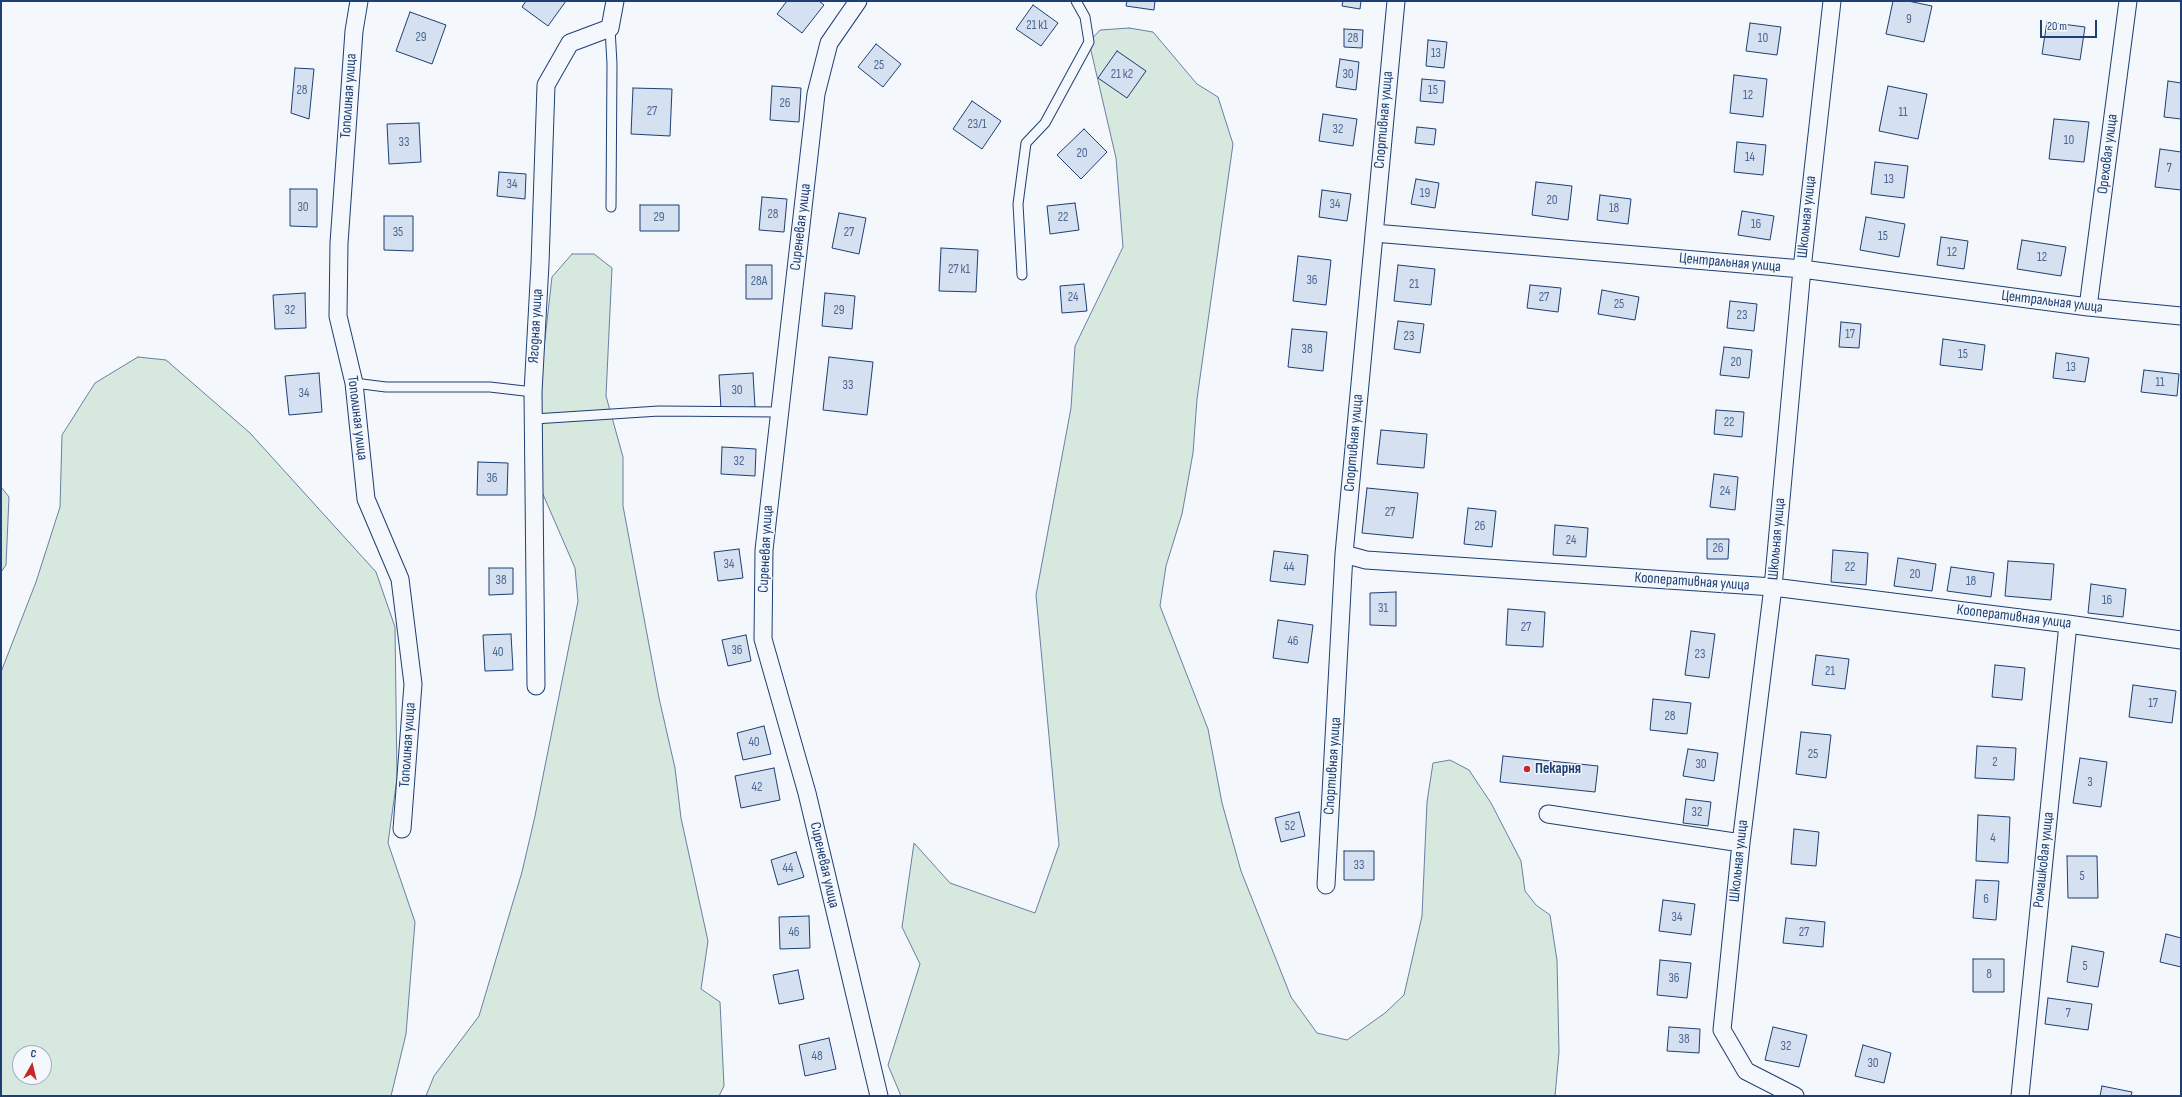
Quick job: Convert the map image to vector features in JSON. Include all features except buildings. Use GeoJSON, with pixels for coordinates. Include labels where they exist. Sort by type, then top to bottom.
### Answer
{"type":"FeatureCollection","features":[{"type":"Feature","properties":{"kind":"street","name":"Тополиная улица"},"geometry":{"type":"LineString","coordinates":[[359,1],[354,32],[340,235],[338,316],[354,383],[366,499],[400,580],[413,684],[402,829]]}},
{"type":"Feature","properties":{"kind":"street"},"geometry":{"type":"LineString","coordinates":[[610,28],[615,1]]}},
{"type":"Feature","properties":{"kind":"street","name":"Сиреневая улица"},"geometry":{"type":"LineString","coordinates":[[858,1],[829,43],[816,94],[778,412],[764,550],[763,639],[807,793],[879,1096]]}},
{"type":"Feature","properties":{"kind":"street","name":"Спортивная улица"},"geometry":{"type":"LineString","coordinates":[[1326,885],[1344,554],[1396,1]]}},
{"type":"Feature","properties":{"kind":"street","name":"Школьная улица"},"geometry":{"type":"LineString","coordinates":[[1795,1096],[1746,1070],[1722,1030],[1741,843],[1773,587],[1802,268],[1832,1]]}},
{"type":"Feature","properties":{"kind":"street","name":"Ореховая улица"},"geometry":{"type":"LineString","coordinates":[[2088,307],[2128,1]]}},
{"type":"Feature","properties":{"kind":"street","name":"Ягодная улица"},"geometry":{"type":"LineString","coordinates":[[536,686],[533,392],[546,85],[570,43],[610,28]]}},
{"type":"Feature","properties":{"kind":"street","name":"Центральная улица"},"geometry":{"type":"LineString","coordinates":[[1374,233],[1802,268],[2088,307],[2181,316]]}},
{"type":"Feature","properties":{"kind":"street","name":"Кооперативная улица"},"geometry":{"type":"LineString","coordinates":[[1344,554],[1366,560],[1773,587],[2068,624],[2181,640]]}},
{"type":"Feature","properties":{"kind":"street","name":"Ромашковая улица"},"geometry":{"type":"LineString","coordinates":[[2020,1096],[2068,624]]}},
{"type":"Feature","properties":{"kind":"street"},"geometry":{"type":"LineString","coordinates":[[1548,814],[1741,843]]}},
{"type":"Feature","properties":{"kind":"lane"},"geometry":{"type":"LineString","coordinates":[[1022,275],[1018,204],[1026,143],[1045,123],[1089,42],[1085,17],[1076,1]]}},
{"type":"Feature","properties":{"kind":"lane"},"geometry":{"type":"LineString","coordinates":[[610,28],[612,64],[611,207]]}},
{"type":"Feature","properties":{"kind":"lane"},"geometry":{"type":"LineString","coordinates":[[354,383],[386,387],[490,387],[533,392]]}},
{"type":"Feature","properties":{"kind":"lane"},"geometry":{"type":"LineString","coordinates":[[534,419],[659,411],[778,412]]}},
{"type":"Feature","properties":{"kind":"shaded area"},"geometry":{"type":"Polygon","coordinates":[[[1129,28],[1153,32],[1197,84],[1218,97],[1233,144],[1197,399],[1193,453],[1182,514],[1166,566],[1160,606],[1208,729],[1222,803],[1241,871],[1291,997],[1317,1033],[1347,1040],[1385,1013],[1404,995],[1422,916],[1427,802],[1433,763],[1450,760],[1469,770],[1491,803],[1521,861],[1525,891],[1536,905],[1550,915],[1557,960],[1559,1052],[1555,1096],[901,1096],[888,1065],[920,964],[902,927],[914,843],[950,883],[1035,913],[1059,845],[1036,595],[1071,408],[1075,346],[1123,247],[1116,158],[1089,42],[1100,30],[1129,28]]]}},
{"type":"Feature","properties":{"kind":"shaded area"},"geometry":{"type":"Polygon","coordinates":[[[572,254],[594,254],[612,268],[606,396],[623,457],[623,506],[659,698],[675,768],[681,818],[708,941],[701,989],[720,1002],[724,1086],[719,1096],[426,1096],[434,1076],[479,1016],[522,872],[535,816],[578,601],[575,568],[542,492],[540,383],[552,277],[572,254]]]}},
{"type":"Feature","properties":{"kind":"shaded area"},"geometry":{"type":"Polygon","coordinates":[[[138,357],[166,360],[250,433],[376,572],[395,627],[397,778],[388,843],[415,922],[406,1034],[391,1096],[1,1096],[1,672],[36,582],[60,507],[62,435],[95,383],[138,357]]]}},
{"type":"Feature","properties":{"kind":"shaded area"},"geometry":{"type":"Polygon","coordinates":[[[1,487],[9,497],[6,565],[1,572],[1,487]]]}},
{"type":"Feature","properties":{"kind":"place","name":"Пекарня"},"geometry":{"type":"Point","coordinates":[1527,769]}}]}
